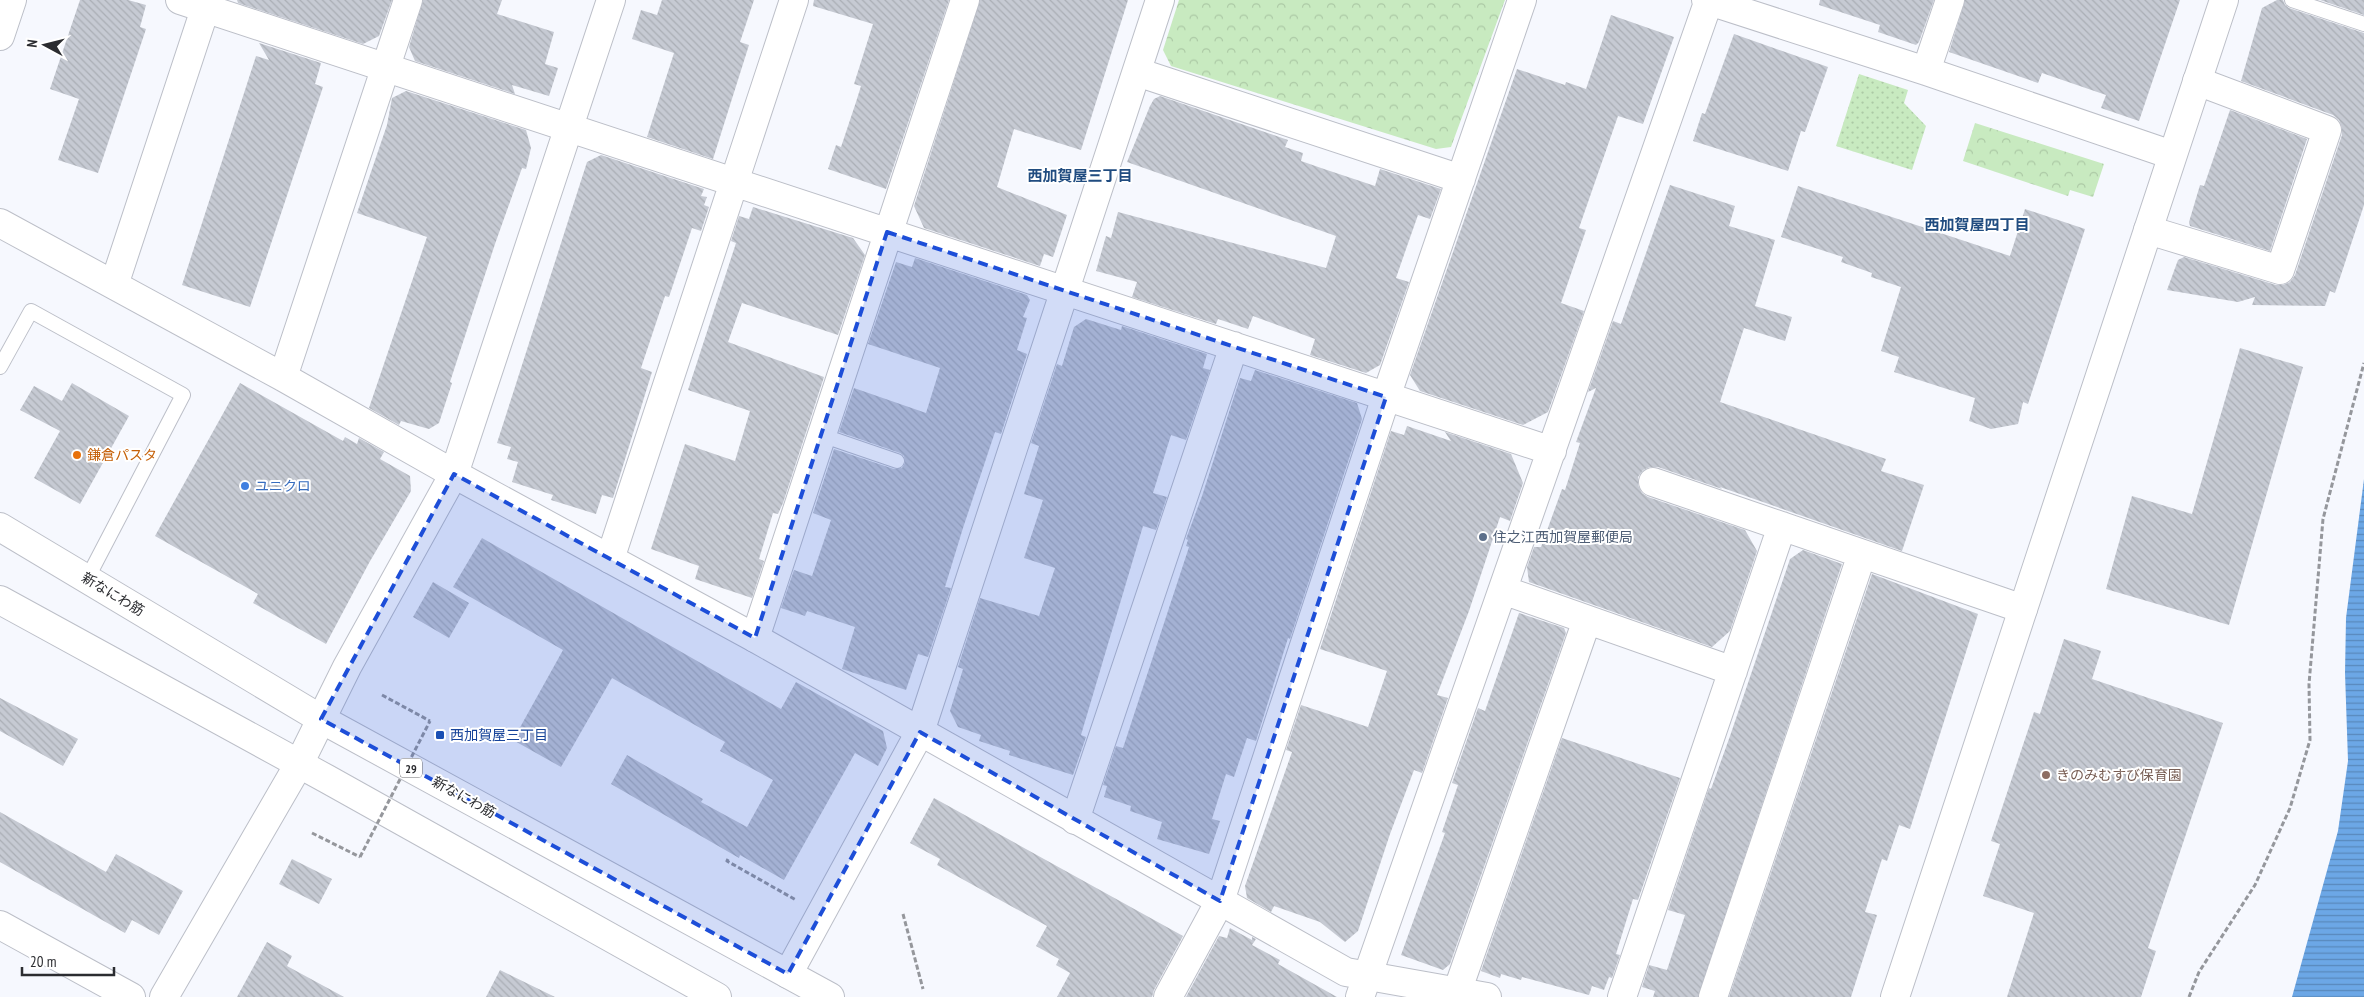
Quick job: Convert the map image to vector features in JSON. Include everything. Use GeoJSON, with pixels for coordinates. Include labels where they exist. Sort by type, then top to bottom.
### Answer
{"type":"FeatureCollection","features":[{"type":"Feature","properties":{"kind":"street"},"geometry":{"type":"LineString","coordinates":[[0,36],[12,0]]}},
{"type":"Feature","properties":{"kind":"street"},"geometry":{"type":"LineString","coordinates":[[283,377],[408,0]]}},
{"type":"Feature","properties":{"kind":"street"},"geometry":{"type":"LineString","coordinates":[[164,997],[299,764],[347,667],[454,474],[611,0]]}},
{"type":"Feature","properties":{"kind":"street"},"geometry":{"type":"LineString","coordinates":[[610,559],[794,0]]}},
{"type":"Feature","properties":{"kind":"street"},"geometry":{"type":"LineString","coordinates":[[755,638],[887,232],[965,0]]}},
{"type":"Feature","properties":{"kind":"street"},"geometry":{"type":"LineString","coordinates":[[788,974],[920,732],[1160,0]]}},
{"type":"Feature","properties":{"kind":"street"},"geometry":{"type":"LineString","coordinates":[[1168,997],[1220,901],[1386,397],[1522,0]]}},
{"type":"Feature","properties":{"kind":"street"},"geometry":{"type":"LineString","coordinates":[[1364,986],[1708,0],[1926,71],[2172,155]]}},
{"type":"Feature","properties":{"kind":"street"},"geometry":{"type":"LineString","coordinates":[[1926,71],[1950,0]]}},
{"type":"Feature","properties":{"kind":"street"},"geometry":{"type":"LineString","coordinates":[[1894,997],[2224,0]]}},
{"type":"Feature","properties":{"kind":"street"},"geometry":{"type":"LineString","coordinates":[[114,285],[198,3],[385,68],[1552,451]]}},
{"type":"Feature","properties":{"kind":"street"},"geometry":{"type":"LineString","coordinates":[[1137,72],[1461,179]]}},
{"type":"Feature","properties":{"kind":"street"},"geometry":{"type":"LineString","coordinates":[[2148,230],[2280,270],[2327,130],[2197,81]]}},
{"type":"Feature","properties":{"kind":"street"},"geometry":{"type":"LineString","coordinates":[[0,223],[755,638],[1346,972],[1364,986],[1457,992],[1487,997]]}},
{"type":"Feature","properties":{"kind":"street"},"geometry":{"type":"LineString","coordinates":[[1075,820],[1234,346]]}},
{"type":"Feature","properties":{"kind":"street"},"geometry":{"type":"LineString","coordinates":[[1653,482],[2023,609]]}},
{"type":"Feature","properties":{"kind":"street"},"geometry":{"type":"LineString","coordinates":[[1622,997],[1782,526]]}},
{"type":"Feature","properties":{"kind":"street","name":"新なにわ筋"},"geometry":{"type":"LineString","coordinates":[[0,527],[321,719],[830,997]]}},
{"type":"Feature","properties":{"kind":"street"},"geometry":{"type":"LineString","coordinates":[[1713,997],[1862,554]]}},
{"type":"Feature","properties":{"kind":"street"},"geometry":{"type":"LineString","coordinates":[[1503,590],[1732,671]]}},
{"type":"Feature","properties":{"kind":"street"},"geometry":{"type":"LineString","coordinates":[[0,600],[717,997]]}},
{"type":"Feature","properties":{"kind":"street"},"geometry":{"type":"LineString","coordinates":[[1457,992],[1587,620]]}},
{"type":"Feature","properties":{"kind":"street"},"geometry":{"type":"LineString","coordinates":[[0,925],[131,997]]}},
{"type":"Feature","properties":{"kind":"lane"},"geometry":{"type":"LineString","coordinates":[[2292,0],[2364,24]]}},
{"type":"Feature","properties":{"kind":"lane"},"geometry":{"type":"LineString","coordinates":[[0,367],[31,311],[183,395],[87,579]]}},
{"type":"Feature","properties":{"kind":"lane"},"geometry":{"type":"LineString","coordinates":[[821,435],[898,461]]}},
{"type":"Feature","properties":{"kind":"path"},"geometry":{"type":"LineString","coordinates":[[2189,997],[2199,972],[2254,885],[2290,808],[2310,740],[2309,684],[2323,519],[2364,363]]}},
{"type":"Feature","properties":{"kind":"path"},"geometry":{"type":"LineString","coordinates":[[312,833],[360,858],[430,721],[382,695]]}},
{"type":"Feature","properties":{"kind":"path"},"geometry":{"type":"LineString","coordinates":[[728,860],[799,901]]}},
{"type":"Feature","properties":{"kind":"path"},"geometry":{"type":"LineString","coordinates":[[903,914],[923,989]]}},
{"type":"Feature","properties":{"kind":"highlighted area"},"geometry":{"type":"Polygon","coordinates":[[[887,232],[1386,397],[1220,901],[920,732],[788,974],[321,719],[454,474],[755,638],[887,232]]]}},
{"type":"Feature","properties":{"kind":"green space"},"geometry":{"type":"Polygon","coordinates":[[[1179,0],[1505,0],[1451,147],[1436,149],[1171,66],[1163,50],[1179,0]]]}},
{"type":"Feature","properties":{"kind":"green space"},"geometry":{"type":"Polygon","coordinates":[[[1859,74],[1908,90],[1904,103],[1926,126],[1912,170],[1836,146],[1859,74]]]}},
{"type":"Feature","properties":{"kind":"green space"},"geometry":{"type":"Polygon","coordinates":[[[1975,123],[2104,164],[2093,197],[2070,190],[2068,196],[1963,161],[1975,123]]]}},
{"type":"Feature","properties":{"kind":"water"},"geometry":{"type":"Polygon","coordinates":[[[2364,479],[2364,997],[2292,997],[2338,831],[2348,761],[2345,673],[2346,618],[2364,479]]]}},
{"type":"Feature","properties":{"kind":"building"},"geometry":{"type":"Polygon","coordinates":[[[80,0],[128,0],[146,5],[140,27],[146,29],[98,173],[58,160],[79,99],[50,89],[80,0]]]}},
{"type":"Feature","properties":{"kind":"building"},"geometry":{"type":"Polygon","coordinates":[[[237,0],[392,0],[379,36],[363,44],[238,3],[237,0]]]}},
{"type":"Feature","properties":{"kind":"building"},"geometry":{"type":"Polygon","coordinates":[[[423,0],[502,0],[497,14],[554,32],[545,64],[558,68],[549,96],[512,85],[515,94],[415,61],[409,47],[423,0]]]}},
{"type":"Feature","properties":{"kind":"building"},"geometry":{"type":"Polygon","coordinates":[[[662,0],[754,0],[740,42],[749,45],[713,159],[647,137],[674,53],[632,39],[641,10],[657,15],[662,0]]]}},
{"type":"Feature","properties":{"kind":"building"},"geometry":{"type":"Polygon","coordinates":[[[814,0],[949,0],[886,189],[828,169],[836,145],[841,147],[861,86],[854,84],[873,24],[813,6],[814,0]]]}},
{"type":"Feature","properties":{"kind":"building"},"geometry":{"type":"Polygon","coordinates":[[[980,0],[1128,0],[1081,150],[1014,129],[997,187],[1067,215],[1053,257],[1044,254],[1040,266],[924,228],[914,206],[980,0]]]}},
{"type":"Feature","properties":{"kind":"building"},"geometry":{"type":"Polygon","coordinates":[[[1820,0],[1934,0],[1919,42],[1916,45],[1878,32],[1880,25],[1819,5],[1820,0]]]}},
{"type":"Feature","properties":{"kind":"building"},"geometry":{"type":"Polygon","coordinates":[[[1965,0],[2180,0],[2139,121],[2101,108],[2106,95],[2042,73],[2038,83],[1949,52],[1965,0]]]}},
{"type":"Feature","properties":{"kind":"building"},"geometry":{"type":"Polygon","coordinates":[[[2277,0],[2283,0],[2289,8],[2364,33],[2364,205],[2335,293],[2330,291],[2325,306],[2252,305],[2255,297],[2238,302],[2167,290],[2178,260],[2184,257],[2276,285],[2290,282],[2295,275],[2342,135],[2342,128],[2339,120],[2333,115],[2241,81],[2262,8],[2277,0]]]}},
{"type":"Feature","properties":{"kind":"building"},"geometry":{"type":"Polygon","coordinates":[[[2320,0],[2364,0],[2364,15],[2320,0]]]}},
{"type":"Feature","properties":{"kind":"building"},"geometry":{"type":"Polygon","coordinates":[[[1611,15],[1674,37],[1643,124],[1618,116],[1579,228],[1586,230],[1561,303],[1584,311],[1548,412],[1523,425],[1420,391],[1410,375],[1517,69],[1565,85],[1566,82],[1586,89],[1611,15]]]}},
{"type":"Feature","properties":{"kind":"building"},"geometry":{"type":"Polygon","coordinates":[[[1734,34],[1828,67],[1805,132],[1801,131],[1788,171],[1693,141],[1702,113],[1705,114],[1734,34]]]}},
{"type":"Feature","properties":{"kind":"building"},"geometry":{"type":"Polygon","coordinates":[[[259,43],[321,63],[315,84],[323,87],[250,307],[182,285],[256,56],[269,60],[259,43]]]}},
{"type":"Feature","properties":{"kind":"building"},"geometry":{"type":"Polygon","coordinates":[[[406,91],[526,130],[531,148],[526,169],[522,168],[495,244],[450,382],[452,383],[439,423],[429,429],[401,421],[399,425],[369,408],[427,237],[357,213],[387,125],[392,98],[406,91]]]}},
{"type":"Feature","properties":{"kind":"building"},"geometry":{"type":"Polygon","coordinates":[[[1160,96],[1288,140],[1285,147],[1303,153],[1301,161],[1375,186],[1380,169],[1441,189],[1430,219],[1418,215],[1405,252],[1396,278],[1409,282],[1380,365],[1366,373],[1310,355],[1315,339],[1253,316],[1248,329],[1218,319],[1216,324],[1132,297],[1137,282],[1096,271],[1106,236],[1111,238],[1118,212],[1326,268],[1336,236],[1127,162],[1150,106],[1154,99],[1160,96]]]}},
{"type":"Feature","properties":{"kind":"building"},"geometry":{"type":"Polygon","coordinates":[[[2230,110],[2307,139],[2270,251],[2190,226],[2189,222],[2200,185],[2204,186],[2230,110]]]}},
{"type":"Feature","properties":{"kind":"building"},"geometry":{"type":"Polygon","coordinates":[[[601,155],[704,189],[701,196],[707,197],[704,205],[709,207],[701,231],[692,228],[669,297],[665,296],[641,368],[652,372],[613,498],[602,495],[596,514],[551,500],[553,495],[512,482],[518,462],[507,459],[511,447],[497,443],[587,162],[601,155]]]}},
{"type":"Feature","properties":{"kind":"building"},"geometry":{"type":"Polygon","coordinates":[[[1670,185],[1735,206],[1729,226],[1775,240],[1755,306],[1792,317],[1785,341],[1744,328],[1720,402],[1886,459],[1881,471],[1924,485],[1902,551],[1658,467],[1650,467],[1643,470],[1638,477],[1638,485],[1642,493],[1648,497],[1745,530],[1757,551],[1730,631],[1712,647],[1529,582],[1527,567],[1534,547],[1541,547],[1562,489],[1565,490],[1580,443],[1576,442],[1596,388],[1588,392],[1613,321],[1621,324],[1670,185]]]}},
{"type":"Feature","properties":{"kind":"building"},"geometry":{"type":"Polygon","coordinates":[[[1798,186],[2010,256],[2025,209],[2085,229],[2028,404],[2023,402],[2018,424],[1991,429],[1969,421],[1975,398],[1894,372],[1899,357],[1881,351],[1901,287],[1871,277],[1872,273],[1841,262],[1843,257],[1781,237],[1798,186]]]}},
{"type":"Feature","properties":{"kind":"building"},"geometry":{"type":"Polygon","coordinates":[[[753,207],[853,238],[865,255],[838,335],[742,303],[728,342],[824,377],[783,503],[778,514],[773,513],[759,559],[764,561],[752,598],[695,579],[699,566],[651,549],[685,444],[735,461],[750,411],[688,390],[736,243],[731,241],[739,216],[749,219],[753,207]]]}},
{"type":"Feature","properties":{"kind":"building"},"geometry":{"type":"Polygon","coordinates":[[[915,258],[1027,295],[1030,300],[1023,317],[1027,318],[1017,350],[1027,354],[1001,434],[995,432],[963,528],[945,587],[951,588],[928,657],[918,654],[906,690],[842,669],[855,627],[807,611],[805,616],[781,608],[794,570],[812,576],[831,520],[813,513],[834,449],[894,469],[902,468],[905,463],[904,456],[900,453],[839,432],[854,388],[926,413],[940,368],[868,344],[896,262],[912,267],[915,258]]]}},
{"type":"Feature","properties":{"kind":"building"},"geometry":{"type":"Polygon","coordinates":[[[1086,319],[1121,330],[1122,326],[1207,354],[1203,368],[1210,370],[1186,440],[1171,435],[1153,493],[1167,497],[1156,530],[1143,526],[1081,735],[1086,737],[1073,775],[1009,755],[1010,751],[979,741],[981,735],[958,727],[950,711],[963,669],[958,667],[980,598],[1039,616],[1055,568],[1024,558],[1043,500],[1024,494],[1039,446],[1031,443],[1057,364],[1062,366],[1074,327],[1086,319]]]}},
{"type":"Feature","properties":{"kind":"building"},"geometry":{"type":"Polygon","coordinates":[[[2240,348],[2303,367],[2229,625],[2106,589],[2132,496],[2192,514],[2240,348]]]}},
{"type":"Feature","properties":{"kind":"building"},"geometry":{"type":"Polygon","coordinates":[[[1255,370],[1357,403],[1362,419],[1290,639],[1288,638],[1256,741],[1247,738],[1234,777],[1226,774],[1212,819],[1220,821],[1209,854],[1157,839],[1162,822],[1130,811],[1131,806],[1104,797],[1107,786],[1103,785],[1116,746],[1123,748],[1189,547],[1186,546],[1188,540],[1186,539],[1240,378],[1251,381],[1255,370]]]}},
{"type":"Feature","properties":{"kind":"building","name":"鎌倉パスタ"},"geometry":{"type":"Polygon","coordinates":[[[72,383],[129,416],[80,504],[34,478],[60,431],[20,410],[34,386],[62,401],[72,383]]]}},
{"type":"Feature","properties":{"kind":"building"},"geometry":{"type":"Polygon","coordinates":[[[240,383],[343,441],[345,437],[357,444],[359,438],[384,452],[380,459],[410,476],[411,491],[369,563],[326,644],[253,603],[258,594],[155,536],[240,383]]]}},
{"type":"Feature","properties":{"kind":"building"},"geometry":{"type":"Polygon","coordinates":[[[1407,426],[1451,441],[1445,432],[1511,454],[1523,483],[1510,521],[1500,517],[1469,611],[1437,695],[1448,698],[1422,773],[1414,770],[1390,834],[1358,931],[1345,942],[1320,922],[1274,906],[1271,912],[1247,898],[1245,886],[1292,752],[1286,750],[1301,705],[1368,727],[1387,671],[1320,649],[1391,431],[1404,435],[1407,426]]]}},
{"type":"Feature","properties":{"kind":"building"},"geometry":{"type":"Polygon","coordinates":[[[482,538],[781,709],[796,682],[883,731],[887,748],[878,766],[855,753],[784,880],[740,855],[739,858],[611,784],[627,755],[703,799],[701,802],[747,827],[773,780],[720,751],[725,742],[612,678],[561,767],[513,740],[563,650],[453,587],[482,538]]]}},
{"type":"Feature","properties":{"kind":"building"},"geometry":{"type":"Polygon","coordinates":[[[1803,550],[1842,564],[1698,997],[1653,997],[1655,991],[1642,987],[1649,965],[1667,970],[1685,915],[1668,910],[1790,559],[1803,550]]]}},
{"type":"Feature","properties":{"kind":"building"},"geometry":{"type":"Polygon","coordinates":[[[1872,574],[1978,614],[1910,829],[1899,825],[1887,861],[1882,859],[1865,912],[1877,915],[1851,997],[1729,997],[1872,574]]]}},
{"type":"Feature","properties":{"kind":"building"},"geometry":{"type":"Polygon","coordinates":[[[433,582],[469,603],[449,638],[413,617],[433,582]]]}},
{"type":"Feature","properties":{"kind":"building"},"geometry":{"type":"Polygon","coordinates":[[[1519,613],[1564,628],[1566,633],[1450,964],[1443,970],[1401,955],[1445,833],[1442,832],[1458,785],[1452,783],[1478,708],[1485,711],[1519,613]]]}},
{"type":"Feature","properties":{"kind":"building"},"geometry":{"type":"Polygon","coordinates":[[[2064,639],[2101,651],[2092,679],[2223,723],[2148,948],[2156,951],[2141,997],[2007,997],[2034,913],[1983,896],[2000,844],[1991,841],[2034,712],[2040,714],[2064,639]]]}},
{"type":"Feature","properties":{"kind":"building"},"geometry":{"type":"Polygon","coordinates":[[[0,698],[78,739],[63,766],[0,731],[0,698]]]}},
{"type":"Feature","properties":{"kind":"building"},"geometry":{"type":"Polygon","coordinates":[[[1562,738],[1680,778],[1638,900],[1633,899],[1616,954],[1620,955],[1612,978],[1609,977],[1604,990],[1592,986],[1589,995],[1522,977],[1521,980],[1501,974],[1500,978],[1481,971],[1562,738]]]}},
{"type":"Feature","properties":{"kind":"building"},"geometry":{"type":"Polygon","coordinates":[[[934,798],[1183,936],[1152,997],[1057,997],[1070,973],[1056,965],[1059,959],[1036,946],[1047,926],[937,865],[940,859],[910,843],[934,798]]]}},
{"type":"Feature","properties":{"kind":"building"},"geometry":{"type":"Polygon","coordinates":[[[0,812],[106,872],[116,854],[183,891],[159,935],[132,920],[125,933],[0,862],[0,812]]]}},
{"type":"Feature","properties":{"kind":"building"},"geometry":{"type":"Polygon","coordinates":[[[292,859],[332,879],[319,904],[279,884],[292,859]]]}},
{"type":"Feature","properties":{"kind":"building"},"geometry":{"type":"Polygon","coordinates":[[[1230,928],[1252,940],[1252,937],[1256,939],[1252,945],[1280,960],[1278,964],[1337,997],[1186,997],[1219,936],[1227,938],[1230,928]]]}},
{"type":"Feature","properties":{"kind":"building"},"geometry":{"type":"Polygon","coordinates":[[[267,942],[292,956],[287,966],[344,997],[237,997],[267,942]]]}},
{"type":"Feature","properties":{"kind":"building"},"geometry":{"type":"Polygon","coordinates":[[[500,970],[555,997],[486,997],[500,970]]]}},
{"type":"Feature","properties":{"kind":"place","name":"鎌倉パスタ"},"geometry":{"type":"Point","coordinates":[77,455]}},
{"type":"Feature","properties":{"kind":"place","name":"ユニクロ"},"geometry":{"type":"Point","coordinates":[245,486]}},
{"type":"Feature","properties":{"kind":"place","name":"住之江西加賀屋郵便局"},"geometry":{"type":"Point","coordinates":[1483,537]}},
{"type":"Feature","properties":{"kind":"place","name":"西加賀屋三丁目"},"geometry":{"type":"Point","coordinates":[440,735]}},
{"type":"Feature","properties":{"kind":"place","name":"きのみむすび保育園"},"geometry":{"type":"Point","coordinates":[2046,775]}},
{"type":"Feature","properties":{"kind":"district","name":"西加賀屋三丁目"},"geometry":{"type":"Point","coordinates":[1080,175]}},
{"type":"Feature","properties":{"kind":"district","name":"西加賀屋四丁目"},"geometry":{"type":"Point","coordinates":[1977,224]}}]}
